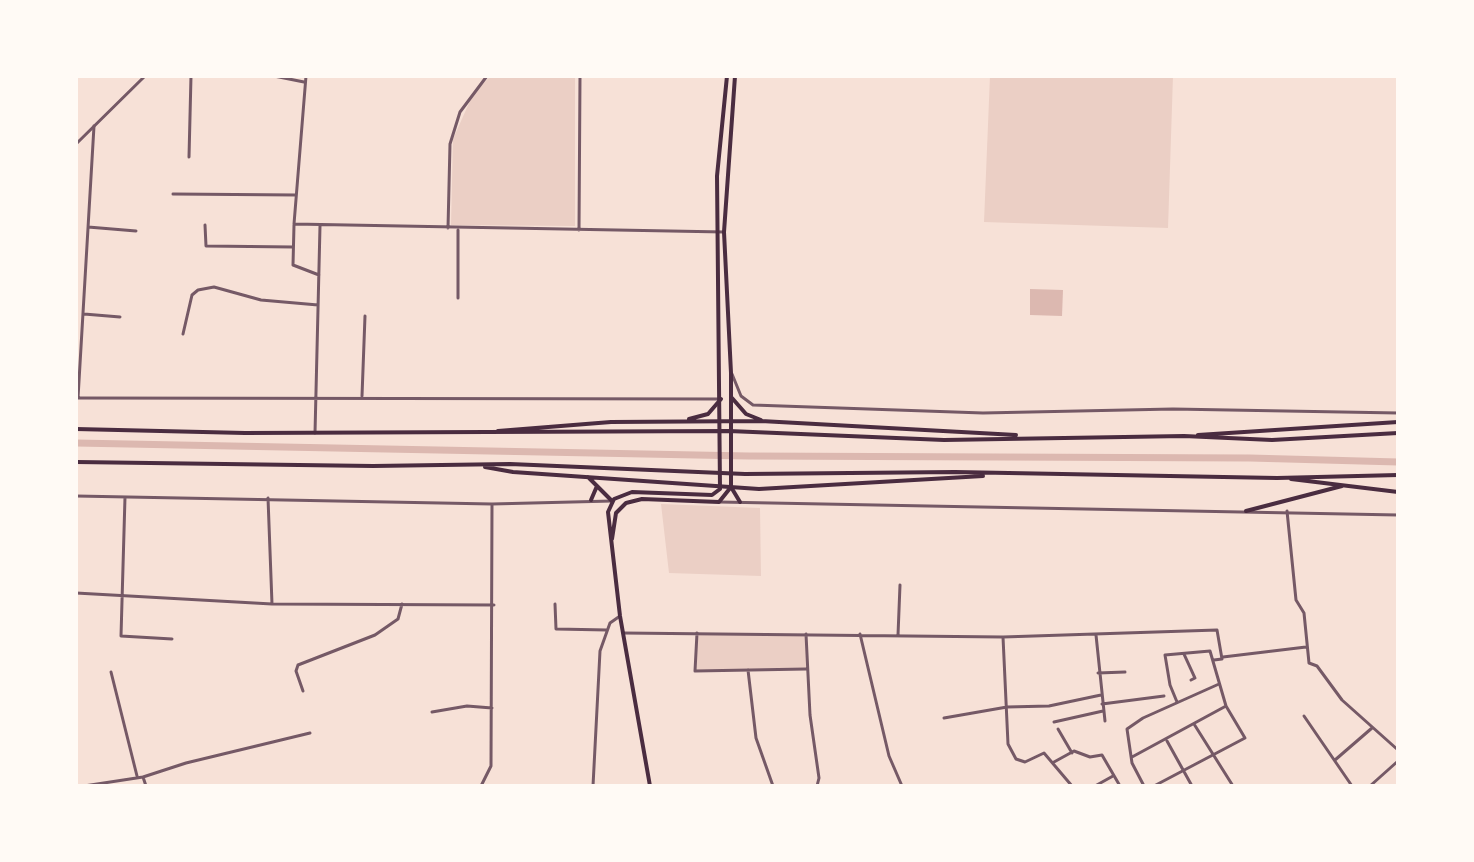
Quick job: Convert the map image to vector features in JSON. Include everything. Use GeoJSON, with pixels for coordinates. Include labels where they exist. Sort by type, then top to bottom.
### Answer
{"type":"FeatureCollection","features":[{"type":"Feature","properties":{"kind":"main road"},"geometry":{"type":"LineString","coordinates":[[612,501],[636,491],[715,495],[720,483],[717,176],[727,76]]}},
{"type":"Feature","properties":{"kind":"main road"},"geometry":{"type":"LineString","coordinates":[[735,76],[724,232],[732,398],[731,484],[740,502]]}},
{"type":"Feature","properties":{"kind":"main road"},"geometry":{"type":"LineString","coordinates":[[732,398],[746,414],[761,421]]}},
{"type":"Feature","properties":{"kind":"main road"},"geometry":{"type":"LineString","coordinates":[[687,420],[708,414],[721,399]]}},
{"type":"Feature","properties":{"kind":"main road"},"geometry":{"type":"LineString","coordinates":[[480,434],[538,426],[687,420],[732,424],[761,421],[1042,437]]}},
{"type":"Feature","properties":{"kind":"main road"},"geometry":{"type":"LineString","coordinates":[[1184,436],[1398,422]]}},
{"type":"Feature","properties":{"kind":"main road"},"geometry":{"type":"LineString","coordinates":[[76,429],[480,434],[729,431],[944,440],[1184,436],[1272,440],[1398,433]]}},
{"type":"Feature","properties":{"kind":"main road"},"geometry":{"type":"LineString","coordinates":[[76,462],[478,465],[745,474],[955,472],[1277,478],[1398,475]]}},
{"type":"Feature","properties":{"kind":"main road"},"geometry":{"type":"LineString","coordinates":[[478,465],[588,477],[731,484],[918,482],[989,475]]}},
{"type":"Feature","properties":{"kind":"main road"},"geometry":{"type":"LineString","coordinates":[[588,477],[612,501]]}},
{"type":"Feature","properties":{"kind":"main road"},"geometry":{"type":"LineString","coordinates":[[1277,478],[1398,492]]}},
{"type":"Feature","properties":{"kind":"main road"},"geometry":{"type":"LineString","coordinates":[[611,541],[616,513],[630,501],[719,502],[731,484]]}},
{"type":"Feature","properties":{"kind":"main road"},"geometry":{"type":"LineString","coordinates":[[1246,511],[1344,485]]}},
{"type":"Feature","properties":{"kind":"main road"},"geometry":{"type":"LineString","coordinates":[[591,500],[597,486]]}},
{"type":"Feature","properties":{"kind":"main road"},"geometry":{"type":"LineString","coordinates":[[612,501],[608,518],[620,616],[650,786]]}},
{"type":"Feature","properties":{"kind":"street"},"geometry":{"type":"LineString","coordinates":[[76,144],[145,76]]}},
{"type":"Feature","properties":{"kind":"street"},"geometry":{"type":"LineString","coordinates":[[189,157],[191,76]]}},
{"type":"Feature","properties":{"kind":"street"},"geometry":{"type":"LineString","coordinates":[[274,76],[304,82]]}},
{"type":"Feature","properties":{"kind":"street"},"geometry":{"type":"LineString","coordinates":[[306,76],[293,247],[297,269],[319,275]]}},
{"type":"Feature","properties":{"kind":"street"},"geometry":{"type":"LineString","coordinates":[[448,228],[450,144],[460,112],[487,76]]}},
{"type":"Feature","properties":{"kind":"street"},"geometry":{"type":"LineString","coordinates":[[579,230],[580,76]]}},
{"type":"Feature","properties":{"kind":"street"},"geometry":{"type":"LineString","coordinates":[[94,126],[77,398],[362,396],[721,399]]}},
{"type":"Feature","properties":{"kind":"street"},"geometry":{"type":"LineString","coordinates":[[173,194],[296,195]]}},
{"type":"Feature","properties":{"kind":"street"},"geometry":{"type":"LineString","coordinates":[[294,224],[724,232]]}},
{"type":"Feature","properties":{"kind":"street"},"geometry":{"type":"LineString","coordinates":[[205,225],[206,246],[293,247]]}},
{"type":"Feature","properties":{"kind":"street"},"geometry":{"type":"LineString","coordinates":[[315,433],[320,226]]}},
{"type":"Feature","properties":{"kind":"street"},"geometry":{"type":"LineString","coordinates":[[88,227],[136,231]]}},
{"type":"Feature","properties":{"kind":"street"},"geometry":{"type":"LineString","coordinates":[[458,228],[458,298]]}},
{"type":"Feature","properties":{"kind":"street"},"geometry":{"type":"LineString","coordinates":[[183,334],[192,295],[198,290],[214,287],[261,300],[318,305]]}},
{"type":"Feature","properties":{"kind":"street"},"geometry":{"type":"LineString","coordinates":[[84,314],[120,317]]}},
{"type":"Feature","properties":{"kind":"street"},"geometry":{"type":"LineString","coordinates":[[362,396],[365,316]]}},
{"type":"Feature","properties":{"kind":"street"},"geometry":{"type":"LineString","coordinates":[[731,373],[741,396],[753,405],[983,413],[1173,409],[1398,413]]}},
{"type":"Feature","properties":{"kind":"street"},"geometry":{"type":"LineString","coordinates":[[76,496],[492,504],[612,501]]}},
{"type":"Feature","properties":{"kind":"street"},"geometry":{"type":"LineString","coordinates":[[125,497],[121,636],[172,639]]}},
{"type":"Feature","properties":{"kind":"street"},"geometry":{"type":"LineString","coordinates":[[268,498],[272,604]]}},
{"type":"Feature","properties":{"kind":"street"},"geometry":{"type":"LineString","coordinates":[[719,502],[1398,515]]}},
{"type":"Feature","properties":{"kind":"street"},"geometry":{"type":"LineString","coordinates":[[481,786],[491,766],[492,504]]}},
{"type":"Feature","properties":{"kind":"street"},"geometry":{"type":"LineString","coordinates":[[1287,511],[1296,600],[1304,613],[1309,663],[1317,666],[1342,700],[1398,750]]}},
{"type":"Feature","properties":{"kind":"street"},"geometry":{"type":"LineString","coordinates":[[898,635],[900,585]]}},
{"type":"Feature","properties":{"kind":"street"},"geometry":{"type":"LineString","coordinates":[[76,593],[272,604],[494,605]]}},
{"type":"Feature","properties":{"kind":"street"},"geometry":{"type":"LineString","coordinates":[[303,691],[296,671],[298,665],[375,635],[398,619],[402,604]]}},
{"type":"Feature","properties":{"kind":"street"},"geometry":{"type":"LineString","coordinates":[[555,604],[556,629],[607,630]]}},
{"type":"Feature","properties":{"kind":"street"},"geometry":{"type":"LineString","coordinates":[[593,786],[600,651],[607,630],[620,616]]}},
{"type":"Feature","properties":{"kind":"street"},"geometry":{"type":"LineString","coordinates":[[623,633],[1003,637],[1217,630],[1221,657]]}},
{"type":"Feature","properties":{"kind":"street"},"geometry":{"type":"LineString","coordinates":[[697,633],[695,671],[807,669]]}},
{"type":"Feature","properties":{"kind":"street"},"geometry":{"type":"LineString","coordinates":[[806,634],[819,778],[817,786]]}},
{"type":"Feature","properties":{"kind":"street"},"geometry":{"type":"LineString","coordinates":[[860,634],[889,756],[902,786]]}},
{"type":"Feature","properties":{"kind":"street"},"geometry":{"type":"LineString","coordinates":[[1096,635],[1105,721]]}},
{"type":"Feature","properties":{"kind":"street"},"geometry":{"type":"LineString","coordinates":[[1003,637],[1008,744],[1016,759],[1025,762],[1044,753],[1072,786]]}},
{"type":"Feature","properties":{"kind":"street"},"geometry":{"type":"LineString","coordinates":[[1214,660],[1306,647]]}},
{"type":"Feature","properties":{"kind":"street"},"geometry":{"type":"LineString","coordinates":[[1157,785],[1245,738],[1226,706],[1210,651],[1165,655],[1170,685],[1177,702]]}},
{"type":"Feature","properties":{"kind":"street"},"geometry":{"type":"LineString","coordinates":[[1184,654],[1195,678],[1191,680]]}},
{"type":"Feature","properties":{"kind":"street"},"geometry":{"type":"LineString","coordinates":[[748,670],[756,738],[773,786]]}},
{"type":"Feature","properties":{"kind":"street"},"geometry":{"type":"LineString","coordinates":[[111,672],[137,776]]}},
{"type":"Feature","properties":{"kind":"street"},"geometry":{"type":"LineString","coordinates":[[1098,673],[1125,672]]}},
{"type":"Feature","properties":{"kind":"street"},"geometry":{"type":"LineString","coordinates":[[1144,786],[1132,757],[1127,729],[1219,684]]}},
{"type":"Feature","properties":{"kind":"street"},"geometry":{"type":"LineString","coordinates":[[944,718],[1007,707],[1049,706],[1101,695]]}},
{"type":"Feature","properties":{"kind":"street"},"geometry":{"type":"LineString","coordinates":[[1102,704],[1164,696]]}},
{"type":"Feature","properties":{"kind":"street"},"geometry":{"type":"LineString","coordinates":[[432,712],[467,706],[492,708]]}},
{"type":"Feature","properties":{"kind":"street"},"geometry":{"type":"LineString","coordinates":[[1132,757],[1226,706]]}},
{"type":"Feature","properties":{"kind":"street"},"geometry":{"type":"LineString","coordinates":[[1054,722],[1103,711]]}},
{"type":"Feature","properties":{"kind":"street"},"geometry":{"type":"LineString","coordinates":[[1304,716],[1352,786]]}},
{"type":"Feature","properties":{"kind":"street"},"geometry":{"type":"LineString","coordinates":[[1194,724],[1233,786]]}},
{"type":"Feature","properties":{"kind":"street"},"geometry":{"type":"LineString","coordinates":[[1335,760],[1372,728]]}},
{"type":"Feature","properties":{"kind":"street"},"geometry":{"type":"LineString","coordinates":[[1058,729],[1072,753]]}},
{"type":"Feature","properties":{"kind":"street"},"geometry":{"type":"LineString","coordinates":[[84,786],[143,777],[186,763],[310,733]]}},
{"type":"Feature","properties":{"kind":"street"},"geometry":{"type":"LineString","coordinates":[[1166,740],[1192,786]]}},
{"type":"Feature","properties":{"kind":"street"},"geometry":{"type":"LineString","coordinates":[[1053,763],[1072,753],[1090,757],[1102,755],[1120,786]]}},
{"type":"Feature","properties":{"kind":"street"},"geometry":{"type":"LineString","coordinates":[[1370,786],[1398,761]]}},
{"type":"Feature","properties":{"kind":"street"},"geometry":{"type":"LineString","coordinates":[[1095,786],[1114,776]]}},
{"type":"Feature","properties":{"kind":"street"},"geometry":{"type":"LineString","coordinates":[[143,777],[146,786]]}},
{"type":"Feature","properties":{"kind":"shaded area"},"geometry":{"type":"Polygon","coordinates":[[[491,76],[575,76],[575,226],[451,225],[453,139],[474,92],[491,76]]]}},
{"type":"Feature","properties":{"kind":"shaded area"},"geometry":{"type":"Polygon","coordinates":[[[990,76],[1173,76],[1168,228],[984,222],[990,76]]]}},
{"type":"Feature","properties":{"kind":"shaded area"},"geometry":{"type":"Polygon","coordinates":[[[1030,289],[1063,290],[1062,316],[1030,315],[1030,289]]]}},
{"type":"Feature","properties":{"kind":"shaded area"},"geometry":{"type":"Polygon","coordinates":[[[661,504],[760,508],[761,576],[669,573],[661,504]]]}},
{"type":"Feature","properties":{"kind":"shaded area"},"geometry":{"type":"Polygon","coordinates":[[[697,633],[806,634],[807,669],[695,671],[697,633]]]}},
{"type":"Feature","properties":{"kind":"waterway"},"geometry":{"type":"LineString","coordinates":[[76,443],[748,456],[1250,458],[1398,462]]}}]}
